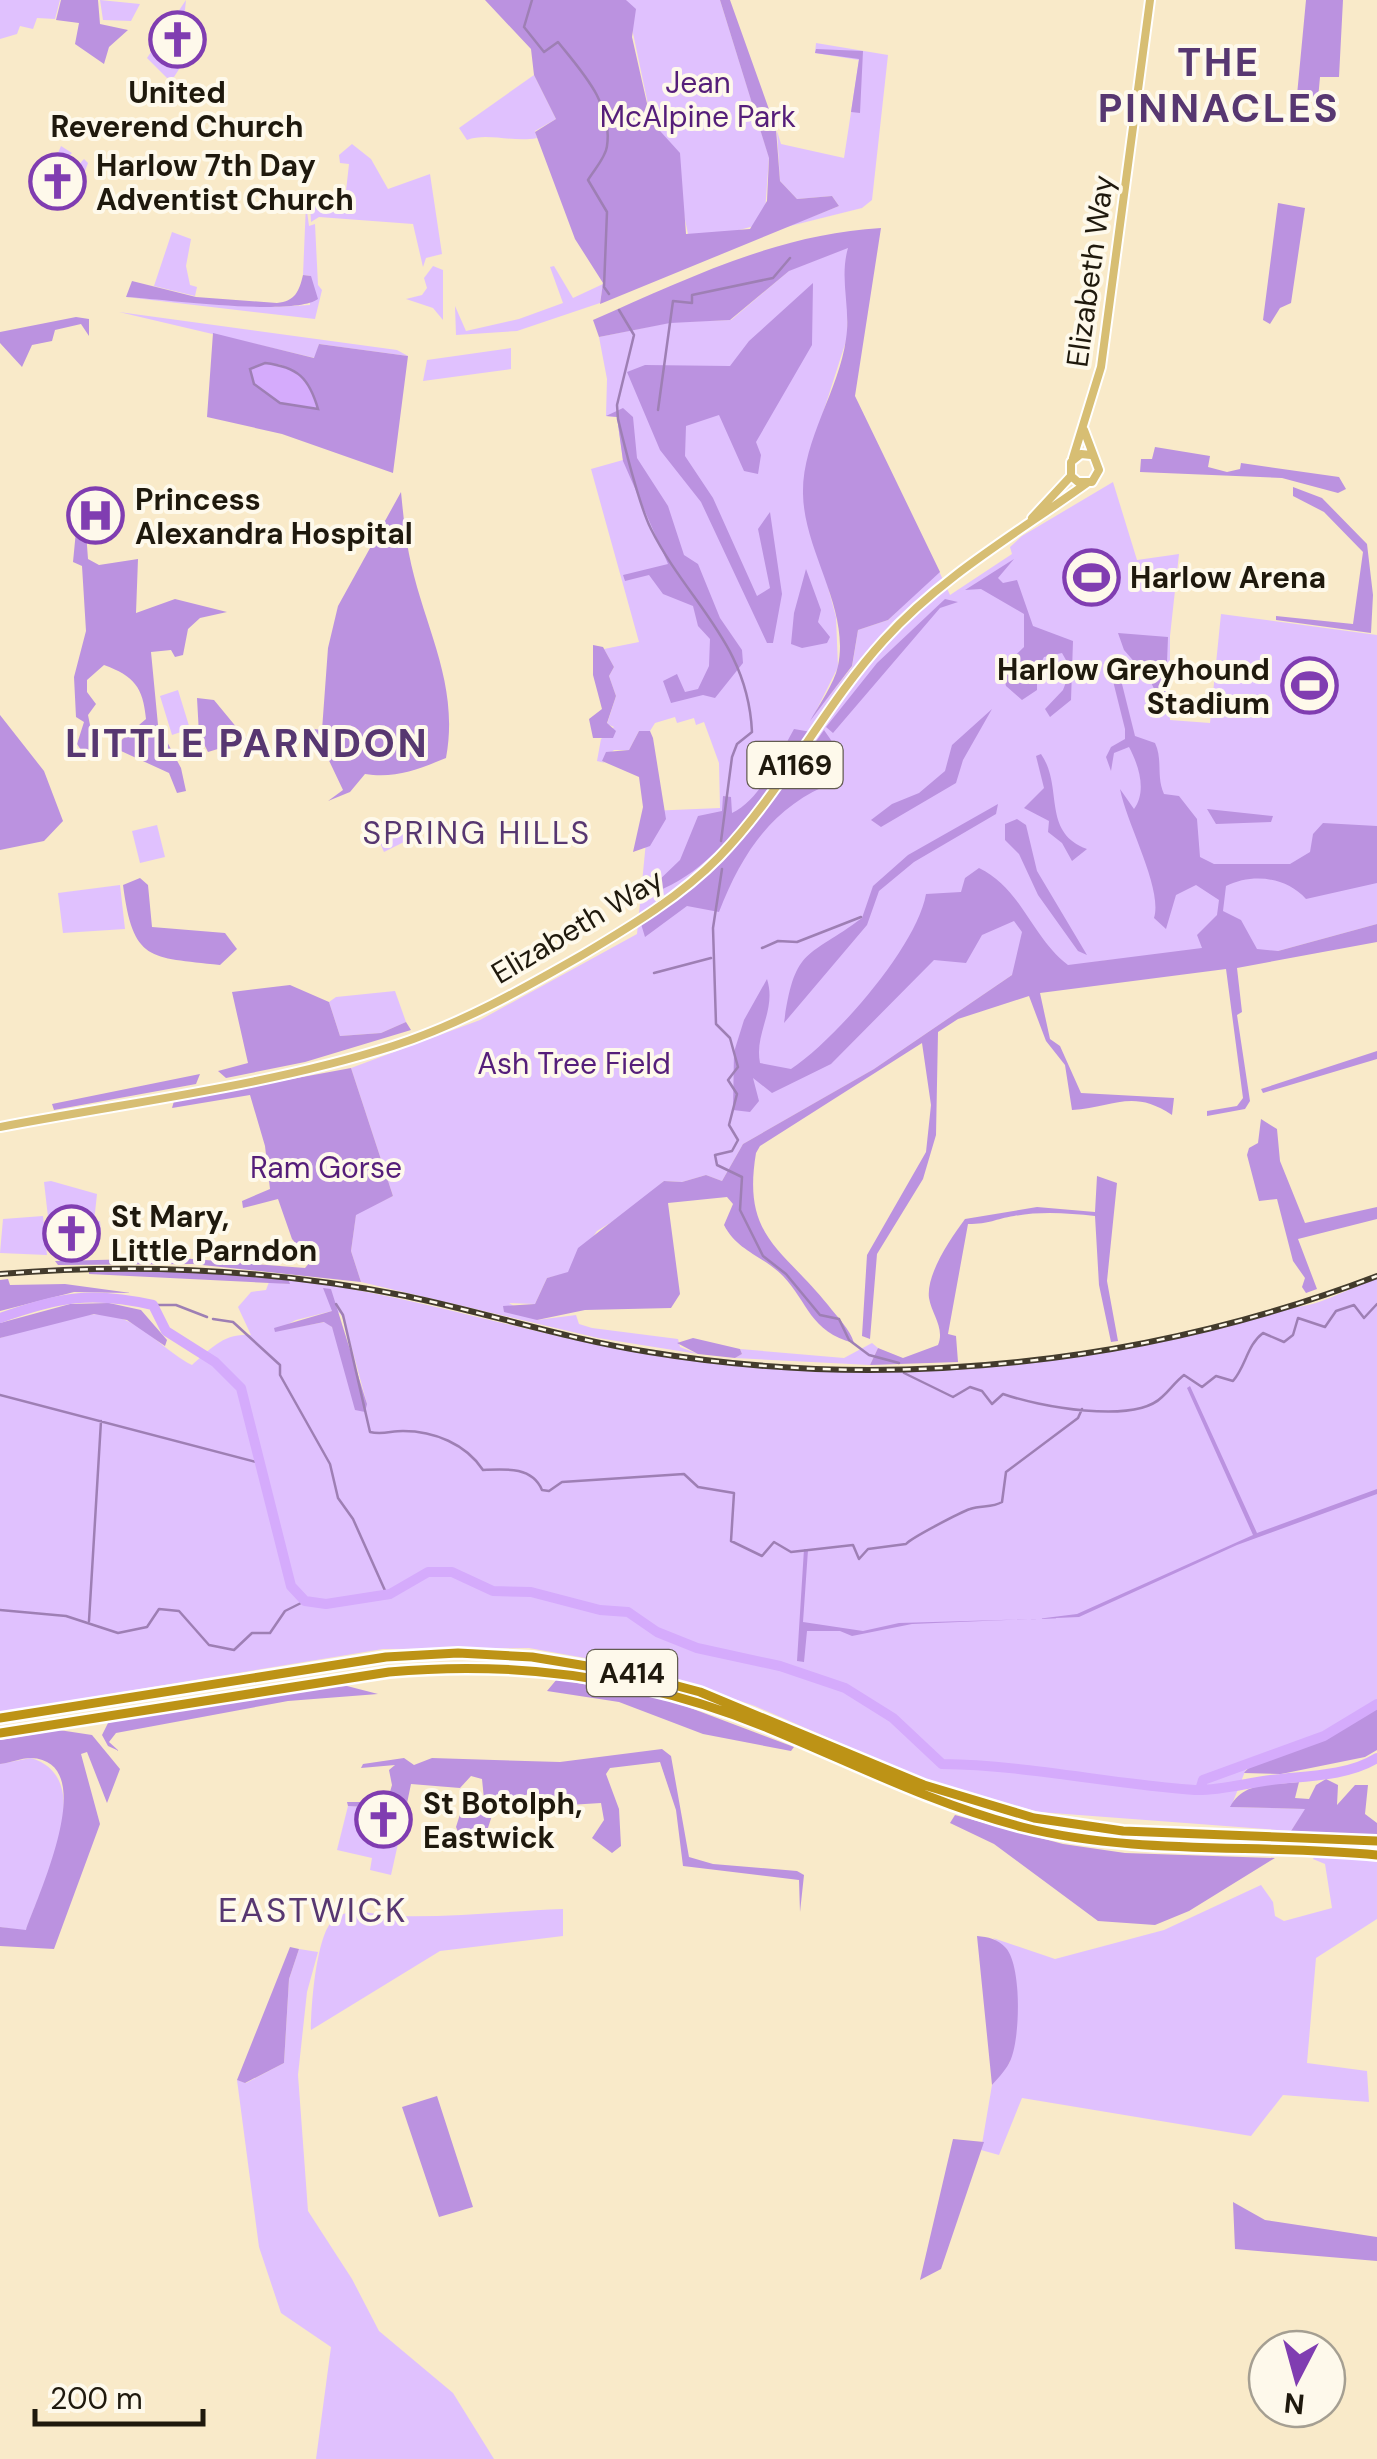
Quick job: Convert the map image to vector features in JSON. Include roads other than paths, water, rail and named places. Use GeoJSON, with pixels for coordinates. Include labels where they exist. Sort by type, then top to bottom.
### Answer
{"type":"FeatureCollection","features":[{"type":"Feature","properties":{"kind":"highway","name":"A414"},"geometry":{"type":"LineString","coordinates":[[0,1718],[386,1657],[458,1653],[532,1656],[629,1672],[700,1692],[924,1785],[1034,1818],[1137,1832],[1377,1841]]}},
{"type":"Feature","properties":{"kind":"highway","name":"A414"},"geometry":{"type":"LineString","coordinates":[[0,1733],[367,1674],[440,1668],[539,1670],[616,1681],[696,1702],[953,1807],[1029,1828],[1150,1846],[1377,1855]]}},
{"type":"Feature","properties":{"kind":"main road","name":"Elizabeth Way"},"geometry":{"type":"LineString","coordinates":[[1074,458],[1101,367],[1150,0]]}},
{"type":"Feature","properties":{"kind":"main road","name":"Elizabeth Way"},"geometry":{"type":"LineString","coordinates":[[1084,428],[1090,454]]}},
{"type":"Feature","properties":{"kind":"main road"},"geometry":{"type":"LineString","coordinates":[[1090,454],[1100,470],[1088,483],[1071,476],[1074,458],[1090,454]]}},
{"type":"Feature","properties":{"kind":"main road","name":"Elizabeth Way"},"geometry":{"type":"LineString","coordinates":[[1032,518],[1071,476]]}},
{"type":"Feature","properties":{"kind":"main road","name":"Elizabeth Way"},"geometry":{"type":"LineString","coordinates":[[0,1127],[298,1070],[393,1046],[477,1012],[615,936],[719,857],[779,788],[862,665],[896,627],[1032,518],[1088,483]]}},
{"type":"Feature","properties":{"kind":"waterway"},"geometry":{"type":"LineString","coordinates":[[532,0],[524,27],[544,52],[558,42],[594,90],[605,116],[606,150],[588,180],[607,212],[604,287],[609,294]]}},
{"type":"Feature","properties":{"kind":"waterway"},"geometry":{"type":"LineString","coordinates":[[658,410],[673,301],[692,303],[692,295],[773,278],[790,258]]}},
{"type":"Feature","properties":{"kind":"waterway"},"geometry":{"type":"LineString","coordinates":[[619,310],[634,335],[617,405],[618,419],[642,506],[666,555],[728,648],[748,701],[752,732],[737,744],[732,757],[721,841]]}},
{"type":"Feature","properties":{"kind":"waterway"},"geometry":{"type":"LineString","coordinates":[[722,869],[713,928],[716,1024],[730,1038],[738,1067],[728,1080],[737,1094],[729,1125],[738,1140],[732,1151],[715,1155],[717,1165],[742,1177],[740,1210],[763,1256],[786,1274],[820,1315],[839,1319],[849,1340],[869,1355],[899,1363]]}},
{"type":"Feature","properties":{"kind":"waterway"},"geometry":{"type":"LineString","coordinates":[[762,948],[778,941],[797,942],[861,917]]}},
{"type":"Feature","properties":{"kind":"waterway"},"geometry":{"type":"LineString","coordinates":[[654,973],[711,958]]}},
{"type":"Feature","properties":{"kind":"waterway"},"geometry":{"type":"LineString","coordinates":[[0,1318],[75,1298],[111,1298],[153,1305],[166,1331],[215,1362],[241,1388],[291,1586],[305,1601],[326,1604],[390,1594],[428,1572],[452,1572],[493,1591],[531,1592],[600,1610],[628,1612],[657,1632],[697,1648],[780,1666],[845,1688],[893,1718],[942,1764],[1205,1790],[1330,1774],[1377,1758]]}},
{"type":"Feature","properties":{"kind":"waterway"},"geometry":{"type":"LineString","coordinates":[[336,1304],[343,1315],[370,1432],[437,1436],[468,1453],[483,1470],[524,1473],[542,1490],[549,1491],[562,1482],[684,1474],[698,1487],[734,1493],[731,1541],[762,1556],[774,1542],[791,1552],[853,1545],[859,1559],[868,1549],[906,1544],[965,1511],[998,1504],[1002,1502],[1006,1472],[1078,1418],[1082,1409]]}},
{"type":"Feature","properties":{"kind":"waterway"},"geometry":{"type":"LineString","coordinates":[[904,1373],[953,1397],[970,1387],[982,1391],[992,1404],[1003,1394],[1061,1408],[1130,1410],[1162,1397],[1184,1375],[1202,1387],[1216,1376],[1233,1381],[1253,1343],[1263,1333],[1284,1342],[1293,1335],[1298,1318],[1325,1327],[1336,1311],[1354,1305],[1364,1318],[1377,1304]]}},
{"type":"Feature","properties":{"kind":"waterway"},"geometry":{"type":"LineString","coordinates":[[153,1305],[176,1305],[207,1317]]}},
{"type":"Feature","properties":{"kind":"waterway"},"geometry":{"type":"LineString","coordinates":[[213,1319],[233,1322],[280,1365],[280,1375],[330,1464],[338,1498],[353,1519],[387,1595]]}},
{"type":"Feature","properties":{"kind":"waterway"},"geometry":{"type":"LineString","coordinates":[[0,1395],[260,1463]]}},
{"type":"Feature","properties":{"kind":"waterway"},"geometry":{"type":"LineString","coordinates":[[89,1621],[101,1421]]}},
{"type":"Feature","properties":{"kind":"waterway"},"geometry":{"type":"LineString","coordinates":[[0,1610],[66,1616],[118,1633],[147,1627],[159,1609],[179,1611],[209,1645],[234,1650],[252,1633],[270,1633],[285,1611],[305,1601]]}},
{"type":"Feature","properties":{"kind":"waterway"},"geometry":{"type":"LineString","coordinates":[[1200,1790],[1203,1780],[1324,1736],[1377,1704]]}},
{"type":"Feature","properties":{"kind":"railway"},"geometry":{"type":"LineString","coordinates":[[0,1274],[102,1269],[254,1274],[406,1296],[649,1352],[741,1364],[833,1369],[925,1369],[1018,1362],[1110,1349],[1200,1331],[1377,1276]]}},
{"type":"Feature","properties":{"kind":"place","name":"United Reverend Church"},"geometry":{"type":"Point","coordinates":[177,40]}},
{"type":"Feature","properties":{"kind":"place","name":"Harlow 7th Day Adventist Church"},"geometry":{"type":"Point","coordinates":[57,182]}},
{"type":"Feature","properties":{"kind":"place","name":"Princess Alexandra Hospital"},"geometry":{"type":"Point","coordinates":[96,516]}},
{"type":"Feature","properties":{"kind":"place","name":"Harlow Arena"},"geometry":{"type":"Point","coordinates":[1091,577]}},
{"type":"Feature","properties":{"kind":"place","name":"Harlow Greyhound Stadium"},"geometry":{"type":"Point","coordinates":[1309,686]}},
{"type":"Feature","properties":{"kind":"place","name":"St Mary, Little Parndon"},"geometry":{"type":"Point","coordinates":[72,1233]}},
{"type":"Feature","properties":{"kind":"place","name":"St Botolph, Eastwick"},"geometry":{"type":"Point","coordinates":[384,1820]}},
{"type":"Feature","properties":{"kind":"district","name":"THE PINNACLES"},"geometry":{"type":"Point","coordinates":[1219,85]}},
{"type":"Feature","properties":{"kind":"district","name":"LITTLE PARNDON"},"geometry":{"type":"Point","coordinates":[247,743]}},
{"type":"Feature","properties":{"kind":"district","name":"SPRING HILLS"},"geometry":{"type":"Point","coordinates":[477,833]}},
{"type":"Feature","properties":{"kind":"district","name":"EASTWICK"},"geometry":{"type":"Point","coordinates":[313,1910]}},
{"type":"Feature","properties":{"kind":"park label","name":"Jean McAlpine Park"},"geometry":{"type":"Point","coordinates":[698,99]}},
{"type":"Feature","properties":{"kind":"park label","name":"Ash Tree Field"},"geometry":{"type":"Point","coordinates":[574,1063]}},
{"type":"Feature","properties":{"kind":"park label","name":"Ram Gorse"},"geometry":{"type":"Point","coordinates":[326,1167]}}]}
